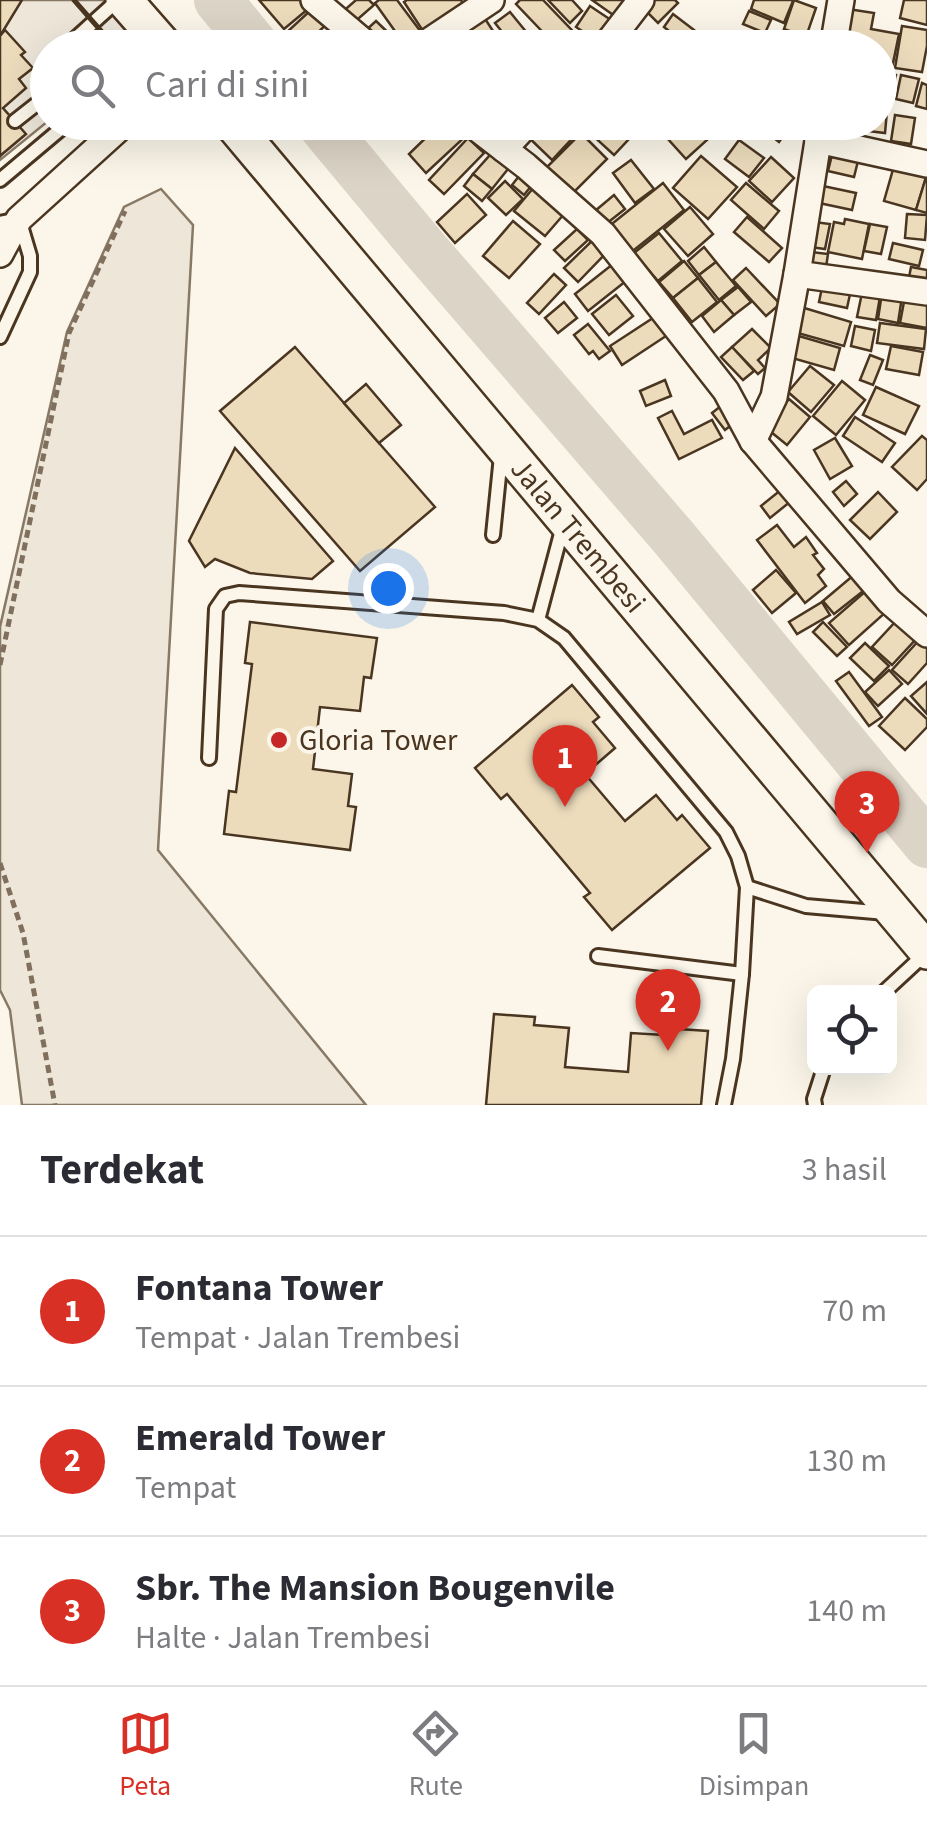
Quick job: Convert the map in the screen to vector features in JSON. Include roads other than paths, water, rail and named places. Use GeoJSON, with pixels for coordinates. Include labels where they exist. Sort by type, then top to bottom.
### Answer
{"type":"FeatureCollection","features":[{"type":"Feature","properties":{"kind":"street"},"geometry":{"type":"LineString","coordinates":[[121,0],[148,30]]}},
{"type":"Feature","properties":{"kind":"street"},"geometry":{"type":"LineString","coordinates":[[314,0],[350,30]]}},
{"type":"Feature","properties":{"kind":"street"},"geometry":{"type":"LineString","coordinates":[[446,30],[491,0]]}},
{"type":"Feature","properties":{"kind":"street"},"geometry":{"type":"LineString","coordinates":[[618,30],[640,0]]}},
{"type":"Feature","properties":{"kind":"street"},"geometry":{"type":"LineString","coordinates":[[836,30],[841,0]]}},
{"type":"Feature","properties":{"kind":"street"},"geometry":{"type":"LineString","coordinates":[[0,254],[10,221],[105,140]]}},
{"type":"Feature","properties":{"kind":"street","name":"Jalan Trembesi"},"geometry":{"type":"LineString","coordinates":[[246,140],[927,952]]}},
{"type":"Feature","properties":{"kind":"street"},"geometry":{"type":"LineString","coordinates":[[492,140],[603,234],[726,390],[753,441],[888,600],[927,634]]}},
{"type":"Feature","properties":{"kind":"street"},"geometry":{"type":"LineString","coordinates":[[504,149],[512,140]]}},
{"type":"Feature","properties":{"kind":"street"},"geometry":{"type":"LineString","coordinates":[[753,441],[774,397],[819,140]]}},
{"type":"Feature","properties":{"kind":"street"},"geometry":{"type":"LineString","coordinates":[[849,140],[927,164]]}},
{"type":"Feature","properties":{"kind":"street"},"geometry":{"type":"LineString","coordinates":[[798,274],[927,292]]}},
{"type":"Feature","properties":{"kind":"lane"},"geometry":{"type":"LineString","coordinates":[[86,30],[121,0]]}},
{"type":"Feature","properties":{"kind":"lane"},"geometry":{"type":"LineString","coordinates":[[15,121],[30,109]]}},
{"type":"Feature","properties":{"kind":"lane"},"geometry":{"type":"LineString","coordinates":[[0,180],[47,140]]}},
{"type":"Feature","properties":{"kind":"lane"},"geometry":{"type":"LineString","coordinates":[[0,337],[30,272],[30,256],[10,221]]}},
{"type":"Feature","properties":{"kind":"lane"},"geometry":{"type":"LineString","coordinates":[[494,534],[502,444]]}},
{"type":"Feature","properties":{"kind":"lane"},"geometry":{"type":"LineString","coordinates":[[538,620],[565,520]]}},
{"type":"Feature","properties":{"kind":"lane"},"geometry":{"type":"LineString","coordinates":[[209,758],[216,609],[225,596],[239,592],[504,613],[538,620],[564,638],[726,832],[738,856],[747,888],[742,974],[724,1105]]}},
{"type":"Feature","properties":{"kind":"lane"},"geometry":{"type":"LineString","coordinates":[[747,888],[806,906],[895,913]]}},
{"type":"Feature","properties":{"kind":"lane"},"geometry":{"type":"LineString","coordinates":[[892,985],[927,952]]}},
{"type":"Feature","properties":{"kind":"lane"},"geometry":{"type":"LineString","coordinates":[[598,956],[742,974]]}},
{"type":"Feature","properties":{"kind":"lane"},"geometry":{"type":"LineString","coordinates":[[816,1105],[814,1099],[822,1075]]}},
{"type":"Feature","properties":{"kind":"waterway"},"geometry":{"type":"LineString","coordinates":[[218,0],[242,30]]}},
{"type":"Feature","properties":{"kind":"waterway"},"geometry":{"type":"LineString","coordinates":[[334,140],[674,538],[927,844]]}},
{"type":"Feature","properties":{"kind":"place","name":"Gloria Tower"},"geometry":{"type":"Point","coordinates":[279,740]}},
{"type":"Feature","properties":{"kind":"place","name":"Fontana Tower"},"geometry":{"type":"Point","coordinates":[565,807]}},
{"type":"Feature","properties":{"kind":"place","name":"Sbr. The Mansion Bougenvile"},"geometry":{"type":"Point","coordinates":[867,853]}},
{"type":"Feature","properties":{"kind":"place","name":"Emerald Tower"},"geometry":{"type":"Point","coordinates":[668,1051]}}]}
